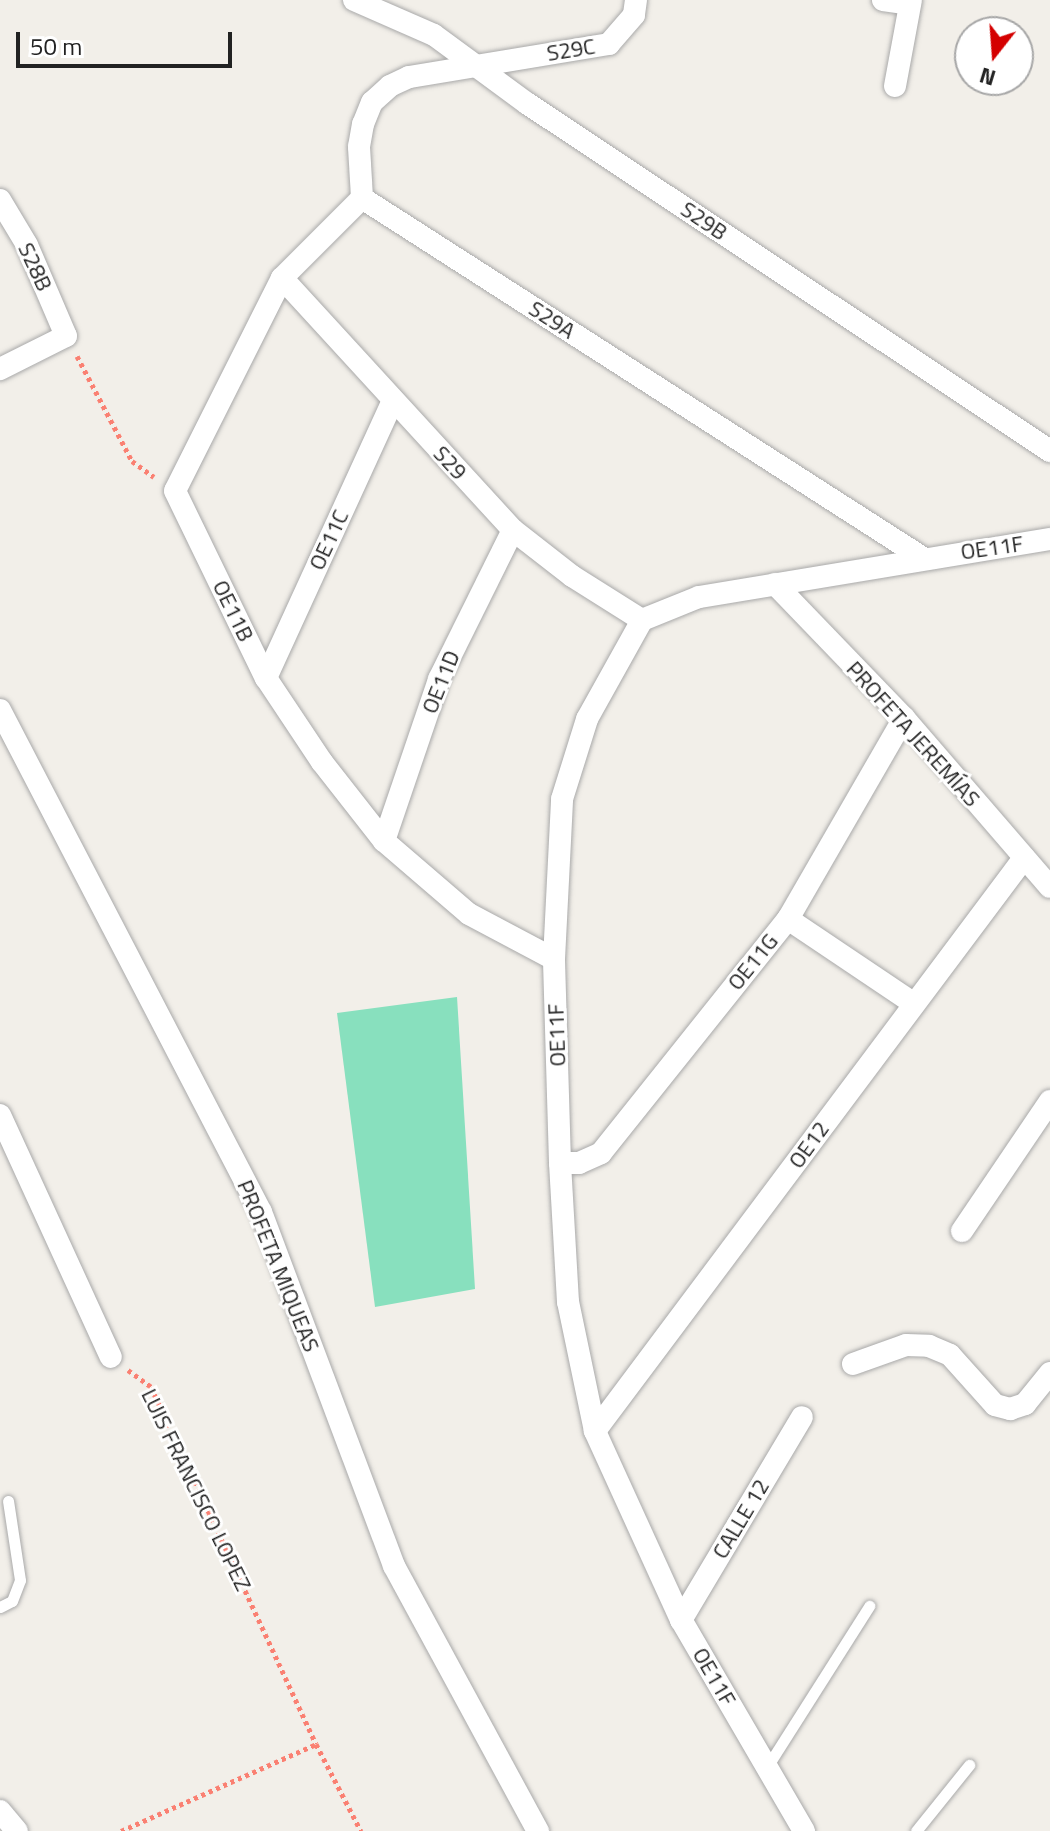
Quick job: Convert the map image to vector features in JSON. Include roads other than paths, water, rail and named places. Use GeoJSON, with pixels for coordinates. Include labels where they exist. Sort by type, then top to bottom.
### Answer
{"type":"FeatureCollection","features":[{"type":"Feature","properties":{"kind":"street","name":"S29B"},"geometry":{"type":"LineString","coordinates":[[354,0],[434,35],[528,104],[1050,451]]}},
{"type":"Feature","properties":{"kind":"street","name":"S29C"},"geometry":{"type":"LineString","coordinates":[[480,67],[609,44],[634,15],[636,0]]}},
{"type":"Feature","properties":{"kind":"street"},"geometry":{"type":"LineString","coordinates":[[883,0],[911,2],[895,86]]}},
{"type":"Feature","properties":{"kind":"street"},"geometry":{"type":"LineString","coordinates":[[282,278],[362,198],[359,147],[372,102],[390,86],[409,77],[480,67]]}},
{"type":"Feature","properties":{"kind":"street","name":"S29A"},"geometry":{"type":"LineString","coordinates":[[362,198],[923,558]]}},
{"type":"Feature","properties":{"kind":"street","name":"S28B"},"geometry":{"type":"LineString","coordinates":[[0,200],[27,245],[66,336],[0,369]]}},
{"type":"Feature","properties":{"kind":"street","name":"S29"},"geometry":{"type":"LineString","coordinates":[[282,278],[513,530],[572,576],[642,620]]}},
{"type":"Feature","properties":{"kind":"street","name":"OE11B"},"geometry":{"type":"LineString","coordinates":[[282,278],[175,491],[266,678],[322,762],[384,841],[469,914],[554,959]]}},
{"type":"Feature","properties":{"kind":"street","name":"OE11C"},"geometry":{"type":"LineString","coordinates":[[266,678],[393,401]]}},
{"type":"Feature","properties":{"kind":"street","name":"OE11D"},"geometry":{"type":"LineString","coordinates":[[384,841],[439,679],[513,530]]}},
{"type":"Feature","properties":{"kind":"street","name":"OE11F"},"geometry":{"type":"LineString","coordinates":[[804,1831],[681,1620],[595,1431],[568,1302],[560,1163],[554,959],[562,799],[587,719],[642,620],[699,597],[1050,539]]}},
{"type":"Feature","properties":{"kind":"street","name":"PROFETA JEREMÍAS"},"geometry":{"type":"LineString","coordinates":[[775,584],[904,718],[1050,887]]}},
{"type":"Feature","properties":{"kind":"street","name":"PROFETA MIQUEAS"},"geometry":{"type":"LineString","coordinates":[[0,710],[261,1212],[394,1566],[538,1831]]}},
{"type":"Feature","properties":{"kind":"street","name":"OE11G"},"geometry":{"type":"LineString","coordinates":[[560,1163],[579,1163],[601,1153],[788,919],[904,718]]}},
{"type":"Feature","properties":{"kind":"street","name":"OE12"},"geometry":{"type":"LineString","coordinates":[[595,1431],[680,1322],[913,1003],[1024,858]]}},
{"type":"Feature","properties":{"kind":"street"},"geometry":{"type":"LineString","coordinates":[[788,919],[913,1003]]}},
{"type":"Feature","properties":{"kind":"street"},"geometry":{"type":"LineString","coordinates":[[962,1231],[1050,1101]]}},
{"type":"Feature","properties":{"kind":"street"},"geometry":{"type":"LineString","coordinates":[[0,1115],[111,1357]]}},
{"type":"Feature","properties":{"kind":"street"},"geometry":{"type":"LineString","coordinates":[[853,1364],[906,1345],[929,1346],[950,1355],[995,1405],[1010,1409],[1025,1404],[1050,1373]]}},
{"type":"Feature","properties":{"kind":"street","name":"CALLE 12"},"geometry":{"type":"LineString","coordinates":[[681,1620],[802,1417]]}},
{"type":"Feature","properties":{"kind":"street"},"geometry":{"type":"LineString","coordinates":[[0,1811],[17,1831]]}},
{"type":"Feature","properties":{"kind":"lane"},"geometry":{"type":"LineString","coordinates":[[0,1607],[12,1601],[20,1580],[8,1501]]}},
{"type":"Feature","properties":{"kind":"lane"},"geometry":{"type":"LineString","coordinates":[[767,1768],[869,1606]]}},
{"type":"Feature","properties":{"kind":"lane"},"geometry":{"type":"LineString","coordinates":[[916,1831],[969,1765]]}}]}
